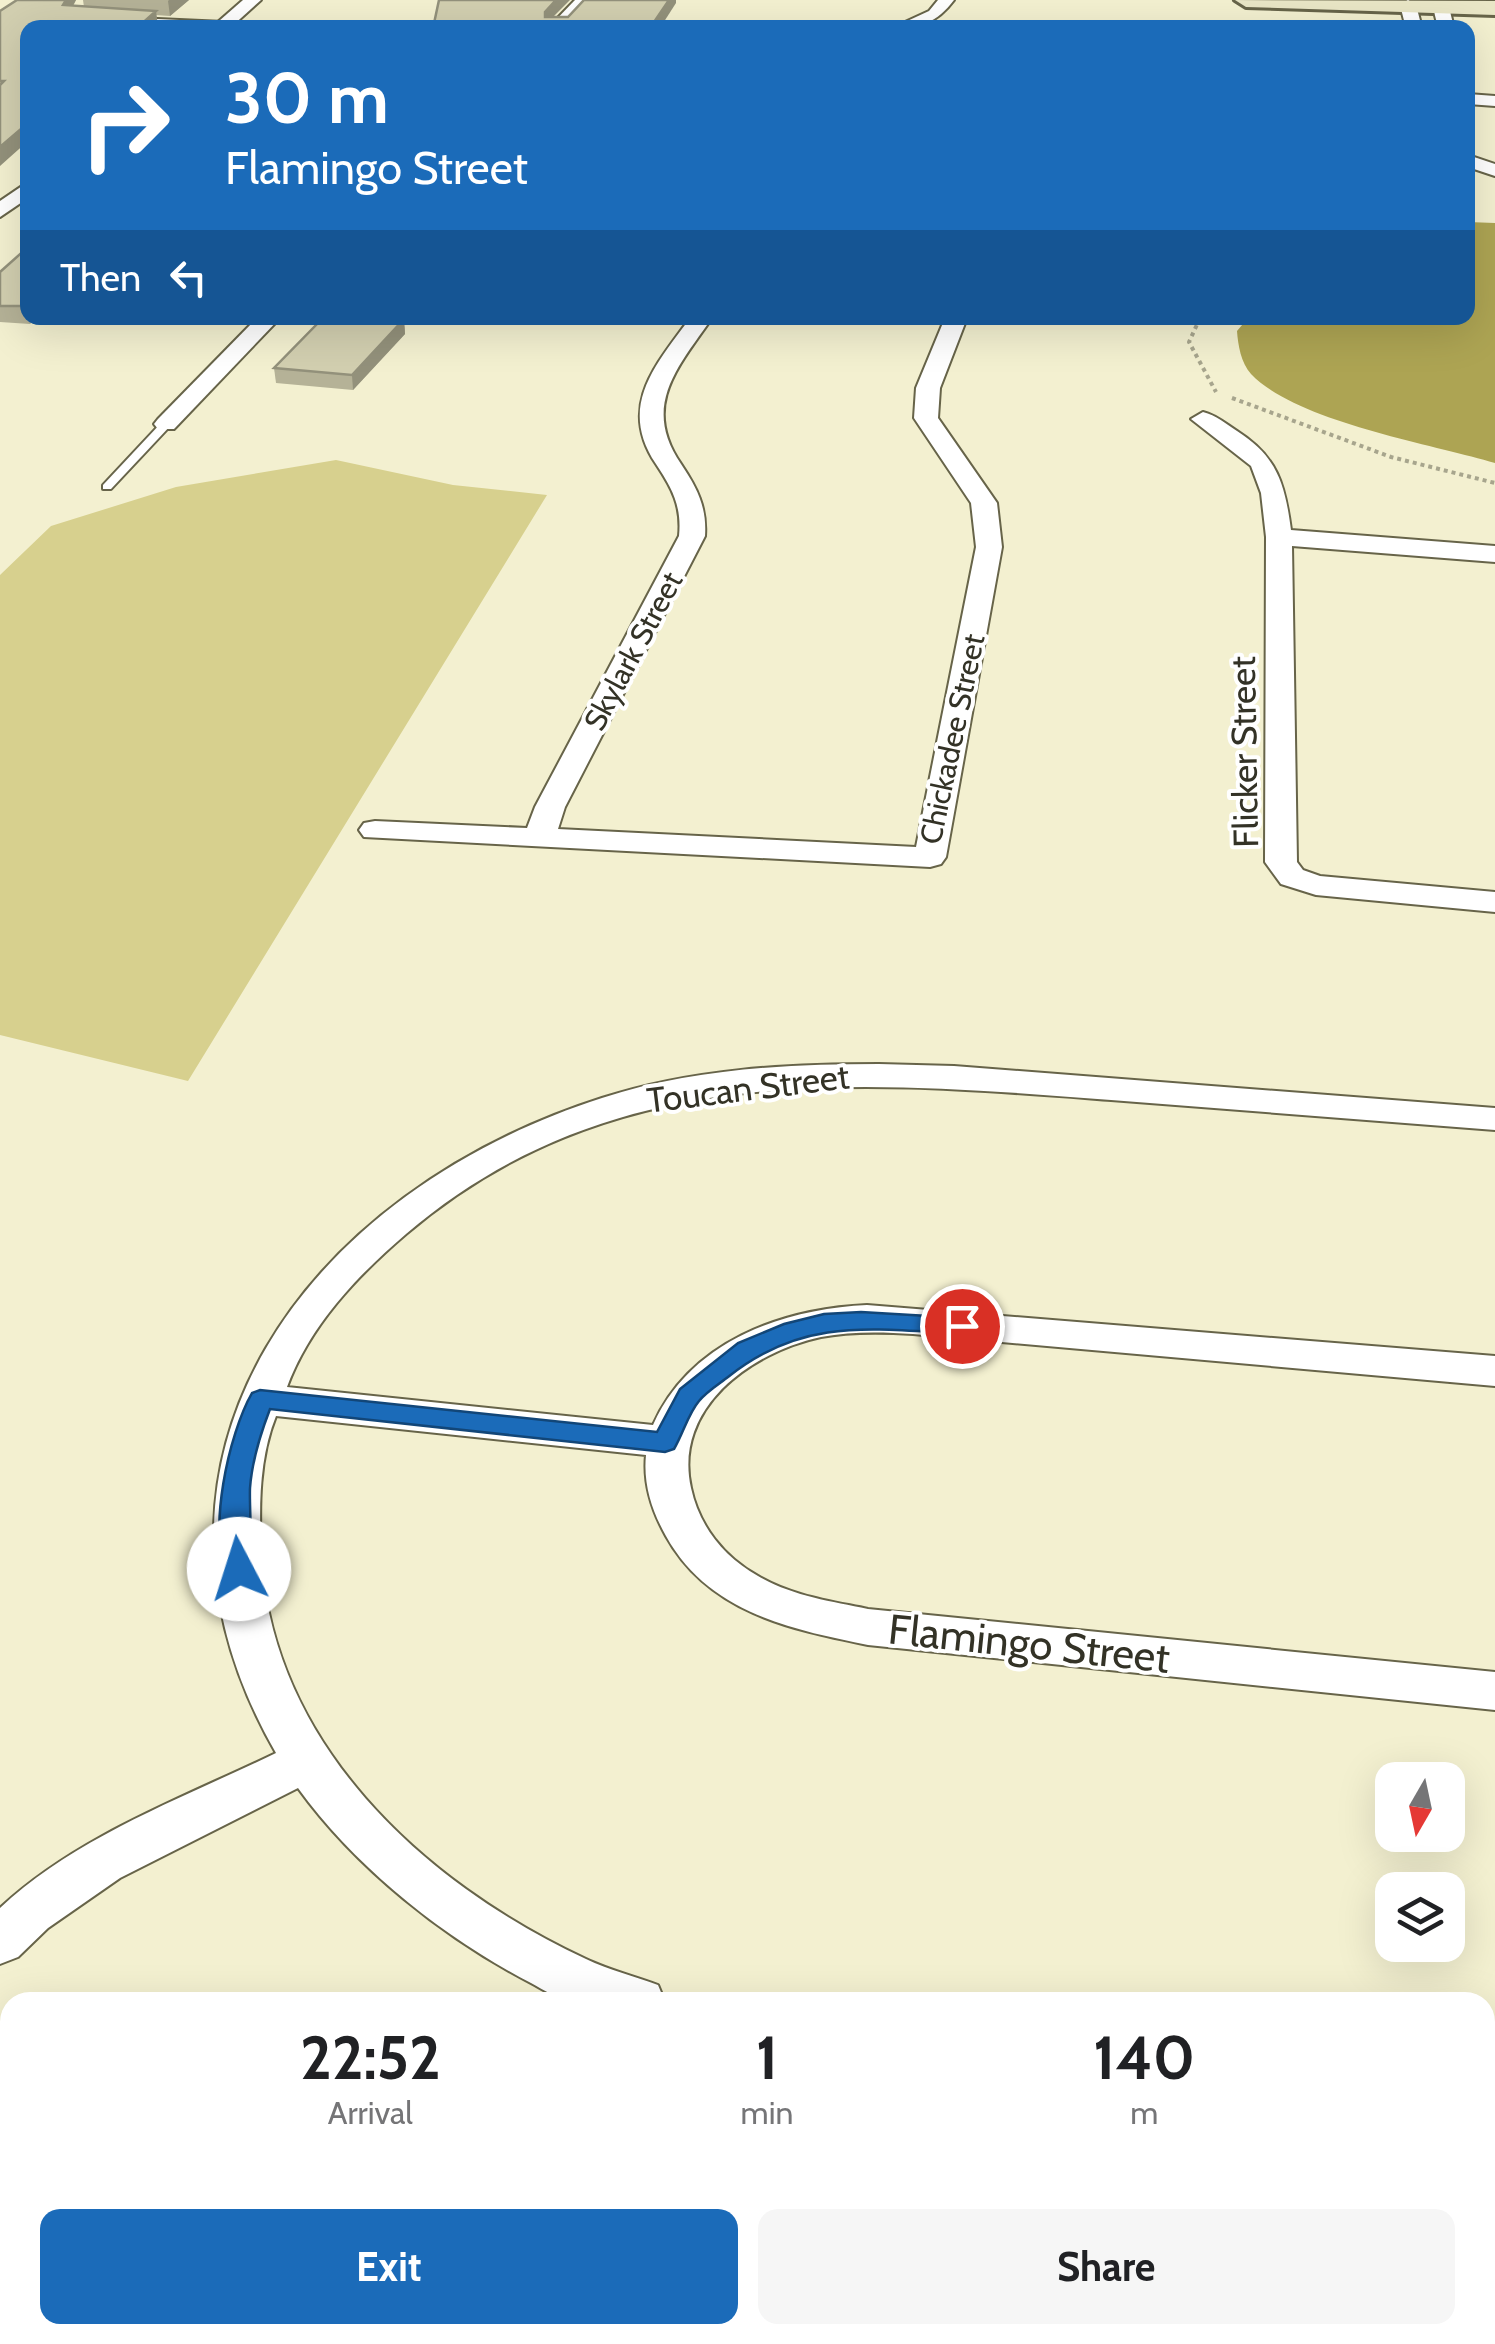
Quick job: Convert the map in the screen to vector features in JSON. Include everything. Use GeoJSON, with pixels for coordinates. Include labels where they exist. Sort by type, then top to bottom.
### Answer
{"type":"FeatureCollection","features":[{"type":"Feature","properties":{"kind":"main road"},"geometry":{"type":"LineString","coordinates":[[1246,0],[1411,16],[1444,17],[1495,8]]}},
{"type":"Feature","properties":{"kind":"street"},"geometry":{"type":"LineString","coordinates":[[229,20],[253,0]]}},
{"type":"Feature","properties":{"kind":"street"},"geometry":{"type":"LineString","coordinates":[[564,20],[584,0]]}},
{"type":"Feature","properties":{"kind":"street"},"geometry":{"type":"LineString","coordinates":[[919,20],[934,14],[946,0]]}},
{"type":"Feature","properties":{"kind":"street"},"geometry":{"type":"LineString","coordinates":[[0,211],[20,195]]}},
{"type":"Feature","properties":{"kind":"street"},"geometry":{"type":"LineString","coordinates":[[166,424],[262,325]]}},
{"type":"Feature","properties":{"kind":"street","name":"Skylark Street"},"geometry":{"type":"LineString","coordinates":[[540,836],[550,807],[692,536],[694,514],[690,499],[656,440],[650,411],[662,377],[695,325]]}},
{"type":"Feature","properties":{"kind":"street","name":"Chickadee Street"},"geometry":{"type":"LineString","coordinates":[[540,836],[930,857],[989,547],[984,503],[926,418],[928,388],[953,325]]}},
{"type":"Feature","properties":{"kind":"street","name":"Flicker Street"},"geometry":{"type":"LineString","coordinates":[[1203,418],[1264,465],[1279,537],[1282,862],[1292,877],[1316,885],[1495,902]]}},
{"type":"Feature","properties":{"kind":"street"},"geometry":{"type":"LineString","coordinates":[[1279,537],[1495,554]]}},
{"type":"Feature","properties":{"kind":"street"},"geometry":{"type":"LineString","coordinates":[[374,830],[540,836]]}},
{"type":"Feature","properties":{"kind":"street","name":"Toucan Street"},"geometry":{"type":"LineString","coordinates":[[606,1992],[501,1940],[427,1888],[352,1821],[304,1762],[262,1678],[244,1604],[234,1533],[244,1444],[284,1346],[305,1312],[338,1272],[421,1199],[507,1150],[599,1111],[652,1095],[772,1078],[866,1074],[954,1077],[1495,1119]]}},
{"type":"Feature","properties":{"kind":"street"},"geometry":{"type":"LineString","coordinates":[[260,1399],[665,1442],[689,1395],[747,1349],[784,1332],[824,1322],[861,1320],[1062,1332],[1495,1371]]}},
{"type":"Feature","properties":{"kind":"street","name":"Flamingo Street"},"geometry":{"type":"LineString","coordinates":[[665,1442],[665,1472],[681,1528],[708,1563],[740,1588],[790,1610],[868,1627],[1495,1691]]}},
{"type":"Feature","properties":{"kind":"street"},"geometry":{"type":"LineString","coordinates":[[0,1940],[69,1884],[304,1762]]}},
{"type":"Feature","properties":{"kind":"lane"},"geometry":{"type":"LineString","coordinates":[[108,487],[166,424]]}},
{"type":"Feature","properties":{"kind":"path"},"geometry":{"type":"LineString","coordinates":[[1197,325],[1189,342],[1215,392],[1392,458],[1495,483]]}},
{"type":"Feature","properties":{"kind":"shaded area"},"geometry":{"type":"Polygon","coordinates":[[[1475,222],[1495,223],[1495,463],[1332,418],[1272,391],[1248,370],[1237,331],[1242,325],[1475,325],[1475,222]]]}},
{"type":"Feature","properties":{"kind":"shaded area"},"geometry":{"type":"Polygon","coordinates":[[[336,460],[453,485],[547,495],[188,1081],[0,1035],[0,575],[51,526],[176,487],[336,460]]]}},
{"type":"Feature","properties":{"kind":"building"},"geometry":{"type":"Polygon","coordinates":[[[17,0],[66,0],[63,5],[156,11],[146,20],[20,20],[20,130],[0,147],[0,85],[4,81],[0,81],[0,11],[17,0]]]}},
{"type":"Feature","properties":{"kind":"building"},"geometry":{"type":"Polygon","coordinates":[[[439,0],[556,0],[545,17],[568,17],[584,0],[669,0],[655,20],[435,20],[439,0]]]}},
{"type":"Feature","properties":{"kind":"building"},"geometry":{"type":"Polygon","coordinates":[[[20,254],[20,306],[0,306],[0,272],[20,254]]]}},
{"type":"Feature","properties":{"kind":"building"},"geometry":{"type":"Polygon","coordinates":[[[316,325],[398,325],[352,375],[274,368],[316,325]]]}},
{"type":"Feature","properties":{"kind":"route"},"geometry":{"type":"LineString","coordinates":[[239,1569],[234,1533],[237,1483],[244,1444],[260,1399],[665,1442],[689,1395],[747,1349],[784,1332],[824,1322],[861,1320],[962,1326]]}}]}
